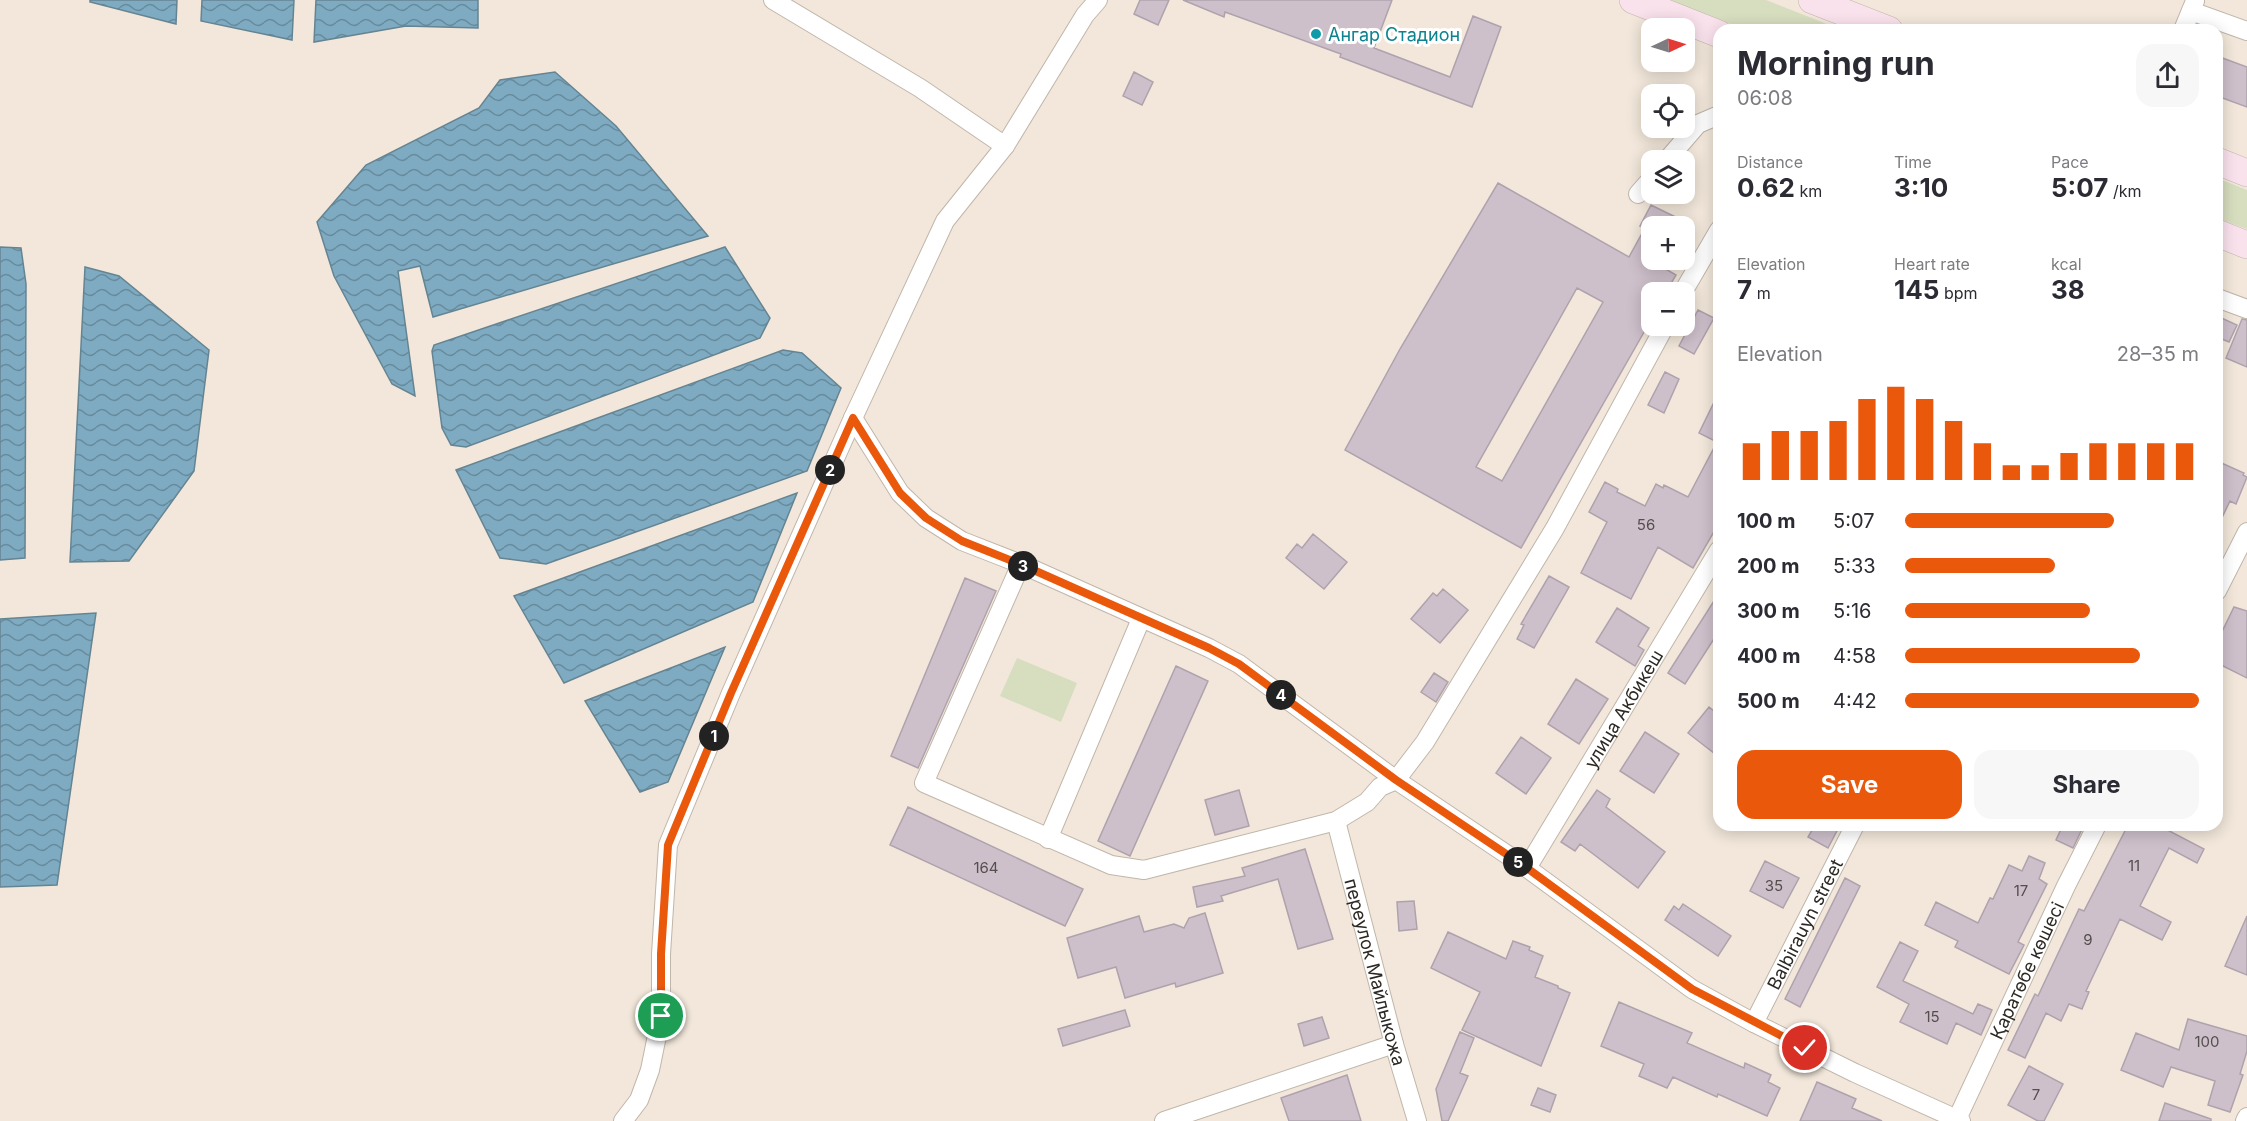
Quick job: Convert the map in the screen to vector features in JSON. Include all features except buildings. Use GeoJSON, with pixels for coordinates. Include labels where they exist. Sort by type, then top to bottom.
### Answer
{"type":"FeatureCollection","features":[{"type":"Feature","properties":{"kind":"main road"},"geometry":{"type":"LineString","coordinates":[[1633,0],[1713,32]]}},
{"type":"Feature","properties":{"kind":"main road"},"geometry":{"type":"LineString","coordinates":[[1812,0],[1874,24]]}},
{"type":"Feature","properties":{"kind":"main road"},"geometry":{"type":"LineString","coordinates":[[2223,163],[2247,173]]}},
{"type":"Feature","properties":{"kind":"main road"},"geometry":{"type":"LineString","coordinates":[[2223,235],[2247,245]]}},
{"type":"Feature","properties":{"kind":"street"},"geometry":{"type":"LineString","coordinates":[[773,0],[920,88],[1005,146]]}},
{"type":"Feature","properties":{"kind":"street"},"geometry":{"type":"LineString","coordinates":[[623,1121],[639,1100],[650,1070],[661,1016],[661,954],[668,845],[731,693],[853,418],[945,221],[1005,146],[1085,15],[1098,0]]}},
{"type":"Feature","properties":{"kind":"street"},"geometry":{"type":"LineString","coordinates":[[2186,24],[2193,5],[2247,31]]}},
{"type":"Feature","properties":{"kind":"street"},"geometry":{"type":"LineString","coordinates":[[1676,150],[1698,124],[1713,118]]}},
{"type":"Feature","properties":{"kind":"street"},"geometry":{"type":"LineString","coordinates":[[1638,194],[1641,191]]}},
{"type":"Feature","properties":{"kind":"street"},"geometry":{"type":"LineString","coordinates":[[1689,282],[1713,240]]}},
{"type":"Feature","properties":{"kind":"street"},"geometry":{"type":"LineString","coordinates":[[2223,300],[2247,309]]}},
{"type":"Feature","properties":{"kind":"street"},"geometry":{"type":"LineString","coordinates":[[1020,564],[924,783],[1111,866],[1144,870],[1336,821],[1367,802],[1380,788],[1396,780],[1425,742],[1555,528],[1660,336]]}},
{"type":"Feature","properties":{"kind":"street"},"geometry":{"type":"LineString","coordinates":[[853,418],[900,493],[926,518],[962,541],[1020,564],[1209,648],[1239,664],[1396,780],[1527,868],[1692,989],[1754,1023],[1959,1120]]}},
{"type":"Feature","properties":{"kind":"street"},"geometry":{"type":"LineString","coordinates":[[2223,579],[2247,532]]}},
{"type":"Feature","properties":{"kind":"street","name":"улица Акбикеш"},"geometry":{"type":"LineString","coordinates":[[1527,868],[1713,560]]}},
{"type":"Feature","properties":{"kind":"street"},"geometry":{"type":"LineString","coordinates":[[1048,839],[1141,619]]}},
{"type":"Feature","properties":{"kind":"street","name":"переулок Майлыкожа"},"geometry":{"type":"LineString","coordinates":[[1336,821],[1394,1044],[1417,1121]]}},
{"type":"Feature","properties":{"kind":"street","name":"Balbirauyn street"},"geometry":{"type":"LineString","coordinates":[[1754,1023],[1852,831]]}},
{"type":"Feature","properties":{"kind":"street","name":"Қаратөбе көшесі"},"geometry":{"type":"LineString","coordinates":[[1959,1120],[2066,886],[2094,831]]}},
{"type":"Feature","properties":{"kind":"street"},"geometry":{"type":"LineString","coordinates":[[1164,1121],[1394,1044]]}},
{"type":"Feature","properties":{"kind":"street"},"geometry":{"type":"LineString","coordinates":[[2245,1121],[2247,1117]]}},
{"type":"Feature","properties":{"kind":"green space"},"geometry":{"type":"Polygon","coordinates":[[[1669,0],[1766,0],[1827,24],[1731,24],[1669,0]]]}},
{"type":"Feature","properties":{"kind":"green space"},"geometry":{"type":"Polygon","coordinates":[[[2223,180],[2247,190],[2247,229],[2223,220],[2223,180]]]}},
{"type":"Feature","properties":{"kind":"green space"},"geometry":{"type":"Polygon","coordinates":[[[1017,658],[1077,683],[1061,722],[1000,696],[1017,658]]]}},
{"type":"Feature","properties":{"kind":"water"},"geometry":{"type":"Polygon","coordinates":[[[90,0],[177,0],[176,24],[90,2],[90,0]]]}},
{"type":"Feature","properties":{"kind":"water"},"geometry":{"type":"Polygon","coordinates":[[[202,0],[294,0],[292,40],[201,21],[202,0]]]}},
{"type":"Feature","properties":{"kind":"water"},"geometry":{"type":"Polygon","coordinates":[[[316,0],[478,0],[478,28],[406,26],[314,42],[316,0]]]}},
{"type":"Feature","properties":{"kind":"water"},"geometry":{"type":"Polygon","coordinates":[[[555,72],[616,126],[708,236],[433,317],[420,266],[398,271],[415,396],[392,384],[334,276],[317,222],[366,165],[479,108],[500,80],[555,72]]]}},
{"type":"Feature","properties":{"kind":"water"},"geometry":{"type":"Polygon","coordinates":[[[0,247],[21,248],[26,284],[25,558],[0,560],[0,247]]]}},
{"type":"Feature","properties":{"kind":"water"},"geometry":{"type":"Polygon","coordinates":[[[725,247],[770,318],[760,338],[466,447],[451,445],[442,428],[432,351],[434,345],[725,247]]]}},
{"type":"Feature","properties":{"kind":"water"},"geometry":{"type":"Polygon","coordinates":[[[85,267],[119,276],[209,350],[194,471],[129,561],[70,562],[85,267]]]}},
{"type":"Feature","properties":{"kind":"water"},"geometry":{"type":"Polygon","coordinates":[[[783,350],[802,353],[841,388],[807,471],[546,564],[500,558],[456,470],[783,350]]]}},
{"type":"Feature","properties":{"kind":"water"},"geometry":{"type":"Polygon","coordinates":[[[797,493],[753,602],[564,683],[514,596],[797,493]]]}},
{"type":"Feature","properties":{"kind":"water"},"geometry":{"type":"Polygon","coordinates":[[[96,613],[57,885],[0,887],[0,619],[96,613]]]}},
{"type":"Feature","properties":{"kind":"water"},"geometry":{"type":"Polygon","coordinates":[[[725,647],[668,782],[640,792],[585,701],[725,647]]]}},
{"type":"Feature","properties":{"kind":"place","name":"Ангар Стадион"},"geometry":{"type":"Point","coordinates":[1316,34]}},
{"type":"Feature","properties":{"kind":"route"},"geometry":{"type":"LineString","coordinates":[[661,1016],[661,954],[668,845],[731,693],[853,418],[900,493],[926,518],[962,541],[1020,564],[1209,648],[1239,664],[1396,780],[1527,868],[1692,989],[1805,1048]]}}]}
